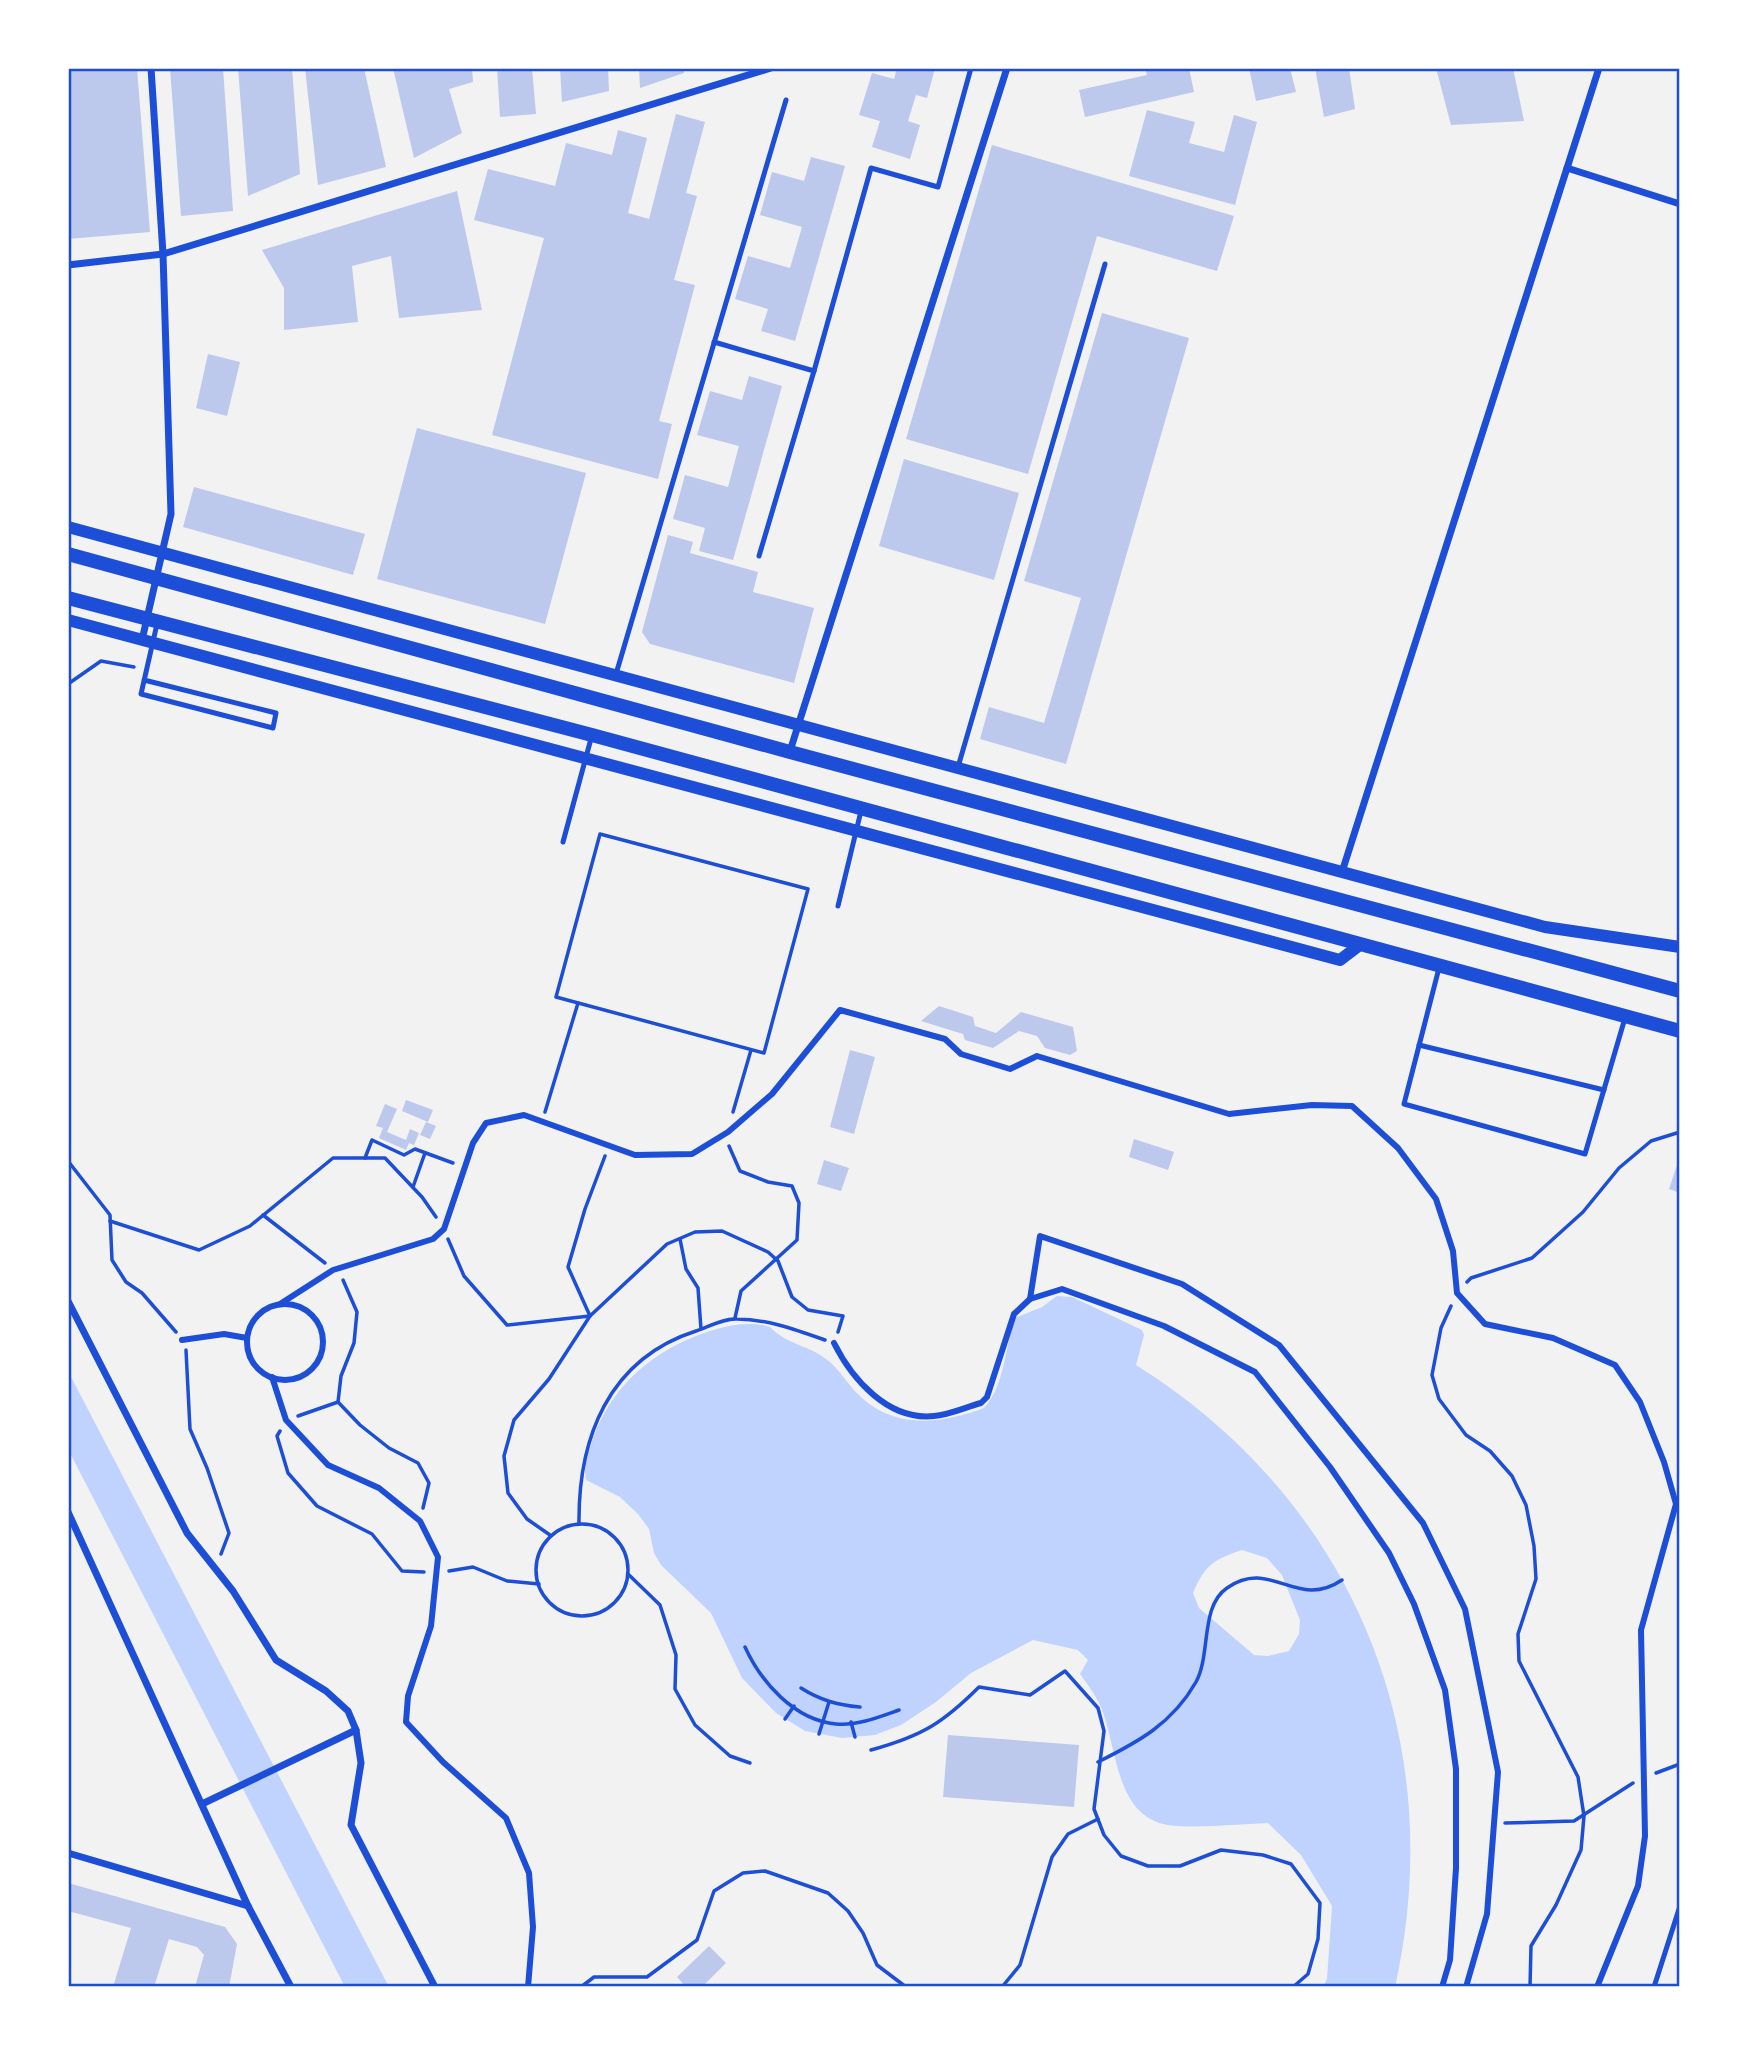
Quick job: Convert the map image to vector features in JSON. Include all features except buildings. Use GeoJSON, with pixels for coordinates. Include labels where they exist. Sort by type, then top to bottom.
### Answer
{"type":"FeatureCollection","features":[{"type":"Feature","properties":{"kind":"main road"},"geometry":{"type":"LineString","coordinates":[[68,554],[790,752],[1680,991]]}},
{"type":"Feature","properties":{"kind":"main road"},"geometry":{"type":"LineString","coordinates":[[68,598],[592,735],[1680,1031]]}},
{"type":"Feature","properties":{"kind":"street"},"geometry":{"type":"LineString","coordinates":[[147,641],[152,620],[154,577],[171,514],[163,254],[151,68]]}},
{"type":"Feature","properties":{"kind":"street"},"geometry":{"type":"LineString","coordinates":[[68,265],[163,254],[771,68]]}},
{"type":"Feature","properties":{"kind":"street"},"geometry":{"type":"LineString","coordinates":[[790,752],[1007,68]]}},
{"type":"Feature","properties":{"kind":"street"},"geometry":{"type":"LineString","coordinates":[[1342,872],[1599,68]]}},
{"type":"Feature","properties":{"kind":"street"},"geometry":{"type":"LineString","coordinates":[[1567,168],[1680,204]]}},
{"type":"Feature","properties":{"kind":"street"},"geometry":{"type":"LineString","coordinates":[[68,527],[1545,927],[1680,947]]}},
{"type":"Feature","properties":{"kind":"street"},"geometry":{"type":"LineString","coordinates":[[68,620],[1340,960],[1362,944]]}},
{"type":"Feature","properties":{"kind":"street"},"geometry":{"type":"LineString","coordinates":[[280,1304],[304,1309],[313,1317],[323,1339],[321,1352],[308,1372],[284,1380],[272,1377],[253,1362],[247,1338],[258,1315],[333,1270],[433,1238],[444,1229],[473,1143],[486,1124],[524,1115],[635,1155],[692,1154],[728,1132],[772,1094],[839,1010],[946,1039],[961,1054],[1010,1069],[1037,1056],[1228,1114],[1312,1105],[1352,1106],[1398,1148],[1436,1199],[1453,1251],[1457,1293],[1485,1324],[1553,1338],[1615,1365],[1640,1402],[1664,1462],[1676,1504],[1640,1630],[1645,1836],[1638,1886],[1597,1987]]}},
{"type":"Feature","properties":{"kind":"street"},"geometry":{"type":"LineString","coordinates":[[1030,1298],[1040,1236],[1182,1284],[1279,1345],[1423,1522],[1465,1609],[1498,1772],[1487,1914],[1466,1987]]}},
{"type":"Feature","properties":{"kind":"street"},"geometry":{"type":"LineString","coordinates":[[834,1343],[845,1366],[866,1389],[895,1409],[933,1417],[981,1403],[987,1397],[1011,1319],[1030,1298],[1062,1289],[1164,1326],[1255,1372],[1330,1467],[1389,1553],[1414,1604],[1445,1690],[1456,1769],[1456,1868],[1451,1947],[1442,1987]]}},
{"type":"Feature","properties":{"kind":"street"},"geometry":{"type":"LineString","coordinates":[[68,1301],[187,1533],[216,1570],[276,1660],[326,1691],[348,1711],[356,1731],[361,1763],[351,1825],[435,1987]]}},
{"type":"Feature","properties":{"kind":"street"},"geometry":{"type":"LineString","coordinates":[[182,1340],[224,1334],[247,1338]]}},
{"type":"Feature","properties":{"kind":"street"},"geometry":{"type":"LineString","coordinates":[[272,1377],[286,1420],[328,1465],[379,1488],[420,1521],[438,1557],[431,1626],[408,1696],[405,1722],[443,1762],[506,1818],[529,1873],[533,1927],[528,1987]]}},
{"type":"Feature","properties":{"kind":"street"},"geometry":{"type":"LineString","coordinates":[[68,1512],[248,1906],[291,1987]]}},
{"type":"Feature","properties":{"kind":"street"},"geometry":{"type":"LineString","coordinates":[[202,1804],[356,1731]]}},
{"type":"Feature","properties":{"kind":"street"},"geometry":{"type":"LineString","coordinates":[[68,1853],[248,1906]]}},
{"type":"Feature","properties":{"kind":"lane"},"geometry":{"type":"LineString","coordinates":[[759,556],[871,168],[937,187],[971,68]]}},
{"type":"Feature","properties":{"kind":"lane"},"geometry":{"type":"LineString","coordinates":[[616,675],[786,100]]}},
{"type":"Feature","properties":{"kind":"lane"},"geometry":{"type":"LineString","coordinates":[[958,767],[1105,264]]}},
{"type":"Feature","properties":{"kind":"lane"},"geometry":{"type":"LineString","coordinates":[[714,342],[814,371]]}},
{"type":"Feature","properties":{"kind":"lane"},"geometry":{"type":"LineString","coordinates":[[144,680],[276,713],[273,728],[141,694],[147,641]]}},
{"type":"Feature","properties":{"kind":"lane"},"geometry":{"type":"LineString","coordinates":[[563,842],[592,735]]}},
{"type":"Feature","properties":{"kind":"lane"},"geometry":{"type":"LineString","coordinates":[[838,906],[862,808]]}},
{"type":"Feature","properties":{"kind":"lane"},"geometry":{"type":"LineString","coordinates":[[1440,965],[1404,1104],[1585,1154],[1626,1016]]}},
{"type":"Feature","properties":{"kind":"lane"},"geometry":{"type":"LineString","coordinates":[[1419,1045],[1604,1090]]}},
{"type":"Feature","properties":{"kind":"lane"},"geometry":{"type":"LineString","coordinates":[[1654,1987],[1680,1906]]}},
{"type":"Feature","properties":{"kind":"path"},"geometry":{"type":"LineString","coordinates":[[68,684],[101,661],[136,667],[147,641]]}},
{"type":"Feature","properties":{"kind":"path"},"geometry":{"type":"LineString","coordinates":[[600,834],[807,889],[764,1053],[751,1050],[556,997],[600,834]]}},
{"type":"Feature","properties":{"kind":"path"},"geometry":{"type":"LineString","coordinates":[[542,1121],[578,1003]]}},
{"type":"Feature","properties":{"kind":"path"},"geometry":{"type":"LineString","coordinates":[[68,1011],[68,1032]]}},
{"type":"Feature","properties":{"kind":"path"},"geometry":{"type":"LineString","coordinates":[[735,1318],[741,1292],[762,1269],[778,1261],[797,1240],[799,1203],[792,1186],[768,1182],[740,1171],[729,1147],[728,1132],[751,1050]]}},
{"type":"Feature","properties":{"kind":"path"},"geometry":{"type":"LineString","coordinates":[[1530,1987],[1531,1946],[1556,1905],[1581,1850],[1584,1816],[1578,1777],[1519,1661],[1518,1634],[1536,1580],[1534,1546],[1526,1505],[1512,1476],[1490,1451],[1466,1435],[1439,1399],[1432,1375],[1441,1328],[1457,1293],[1471,1278],[1532,1258],[1583,1212],[1630,1159],[1651,1141],[1680,1132]]}},
{"type":"Feature","properties":{"kind":"path"},"geometry":{"type":"LineString","coordinates":[[364,1158],[372,1140],[404,1155],[415,1149],[465,1168]]}},
{"type":"Feature","properties":{"kind":"path"},"geometry":{"type":"LineString","coordinates":[[590,1316],[568,1267],[585,1209],[609,1144]]}},
{"type":"Feature","properties":{"kind":"path"},"geometry":{"type":"LineString","coordinates":[[413,1188],[425,1153]]}},
{"type":"Feature","properties":{"kind":"path"},"geometry":{"type":"LineString","coordinates":[[110,1221],[199,1250],[250,1226],[333,1158],[385,1158],[413,1188],[444,1229],[464,1276],[507,1325],[590,1316]]}},
{"type":"Feature","properties":{"kind":"path"},"geometry":{"type":"LineString","coordinates":[[68,1161],[110,1215],[112,1260],[126,1282],[142,1293],[166,1317],[187,1352],[190,1429],[207,1468],[229,1533],[216,1570]]}},
{"type":"Feature","properties":{"kind":"path"},"geometry":{"type":"LineString","coordinates":[[263,1215],[342,1278],[356,1312],[354,1343],[341,1376],[338,1402]]}},
{"type":"Feature","properties":{"kind":"path"},"geometry":{"type":"LineString","coordinates":[[550,1535],[527,1519],[509,1493],[504,1456],[514,1420],[549,1379],[590,1316],[667,1244],[695,1232],[722,1231],[768,1252],[778,1261],[792,1297],[808,1310],[843,1316],[834,1343],[788,1327],[735,1318],[677,1336],[638,1363],[610,1394],[586,1443],[578,1486],[579,1524]]}},
{"type":"Feature","properties":{"kind":"path"},"geometry":{"type":"LineString","coordinates":[[680,1238],[686,1269],[698,1288],[701,1329]]}},
{"type":"Feature","properties":{"kind":"path"},"geometry":{"type":"LineString","coordinates":[[579,1524],[609,1532],[620,1544],[626,1558],[628,1574],[624,1589],[615,1602],[603,1611],[587,1616],[572,1615],[557,1609],[546,1598],[537,1572],[538,1559],[550,1535],[579,1524]]}},
{"type":"Feature","properties":{"kind":"path"},"geometry":{"type":"LineString","coordinates":[[628,1574],[660,1605],[676,1655],[675,1689],[695,1725],[730,1756],[750,1763]]}},
{"type":"Feature","properties":{"kind":"path"},"geometry":{"type":"LineString","coordinates":[[1097,1762],[1138,1743],[1181,1703],[1197,1681],[1207,1651],[1209,1617],[1225,1589],[1256,1577],[1311,1592],[1327,1590],[1342,1580]]}},
{"type":"Feature","properties":{"kind":"path"},"geometry":{"type":"LineString","coordinates":[[745,1647],[763,1678],[782,1700],[823,1720],[835,1724],[865,1721],[899,1710]]}},
{"type":"Feature","properties":{"kind":"path"},"geometry":{"type":"LineString","coordinates":[[872,1750],[903,1741],[948,1718],[979,1687],[1030,1695],[1065,1671],[1098,1708],[1104,1731],[1097,1762],[1094,1809],[1104,1835],[1121,1856],[1148,1866],[1181,1866],[1221,1850],[1263,1855],[1291,1864],[1320,1903],[1318,1939],[1308,1974],[1293,1987]]}},
{"type":"Feature","properties":{"kind":"path"},"geometry":{"type":"LineString","coordinates":[[801,1688],[829,1702],[860,1707]]}},
{"type":"Feature","properties":{"kind":"path"},"geometry":{"type":"LineString","coordinates":[[819,1734],[829,1702]]}},
{"type":"Feature","properties":{"kind":"path"},"geometry":{"type":"LineString","coordinates":[[785,1719],[794,1706]]}},
{"type":"Feature","properties":{"kind":"path"},"geometry":{"type":"LineString","coordinates":[[851,1722],[855,1737]]}},
{"type":"Feature","properties":{"kind":"path"},"geometry":{"type":"LineString","coordinates":[[1494,1823],[1574,1821],[1645,1775],[1673,1769],[1680,1764]]}},
{"type":"Feature","properties":{"kind":"path"},"geometry":{"type":"LineString","coordinates":[[1002,1987],[1020,1965],[1052,1857],[1068,1834],[1098,1819]]}},
{"type":"Feature","properties":{"kind":"path"},"geometry":{"type":"LineString","coordinates":[[581,1987],[594,1977],[647,1977],[697,1940],[714,1891],[743,1872],[765,1871],[828,1893],[848,1911],[863,1933],[877,1965],[906,1987]]}},
{"type":"Feature","properties":{"kind":"water"},"geometry":{"type":"Polygon","coordinates":[[[1057,1296],[1072,1297],[1142,1330],[1144,1335],[1136,1365],[1211,1420],[1275,1484],[1328,1555],[1368,1633],[1395,1716],[1409,1803],[1409,1894],[1395,1987],[1323,1987],[1327,1979],[1332,1906],[1301,1855],[1268,1823],[1177,1826],[1156,1822],[1141,1812],[1130,1798],[1122,1780],[1100,1705],[1080,1674],[1088,1660],[1078,1650],[1033,1640],[971,1673],[936,1702],[901,1725],[875,1735],[842,1738],[805,1731],[776,1713],[742,1678],[711,1613],[661,1565],[654,1553],[649,1529],[638,1514],[620,1497],[586,1480],[586,1464],[593,1438],[601,1419],[624,1385],[653,1359],[707,1332],[738,1325],[770,1327],[783,1337],[826,1359],[857,1394],[876,1408],[905,1419],[937,1420],[984,1408],[1000,1377],[1015,1318],[1042,1307],[1057,1296]],[[1242,1550],[1224,1557],[1206,1570],[1193,1593],[1199,1608],[1254,1655],[1268,1656],[1289,1651],[1299,1634],[1300,1620],[1282,1575],[1267,1558],[1242,1550]]]}},
{"type":"Feature","properties":{"kind":"water"},"geometry":{"type":"Polygon","coordinates":[[[68,1371],[389,1987],[345,1987],[68,1449],[68,1371]]]}}]}
